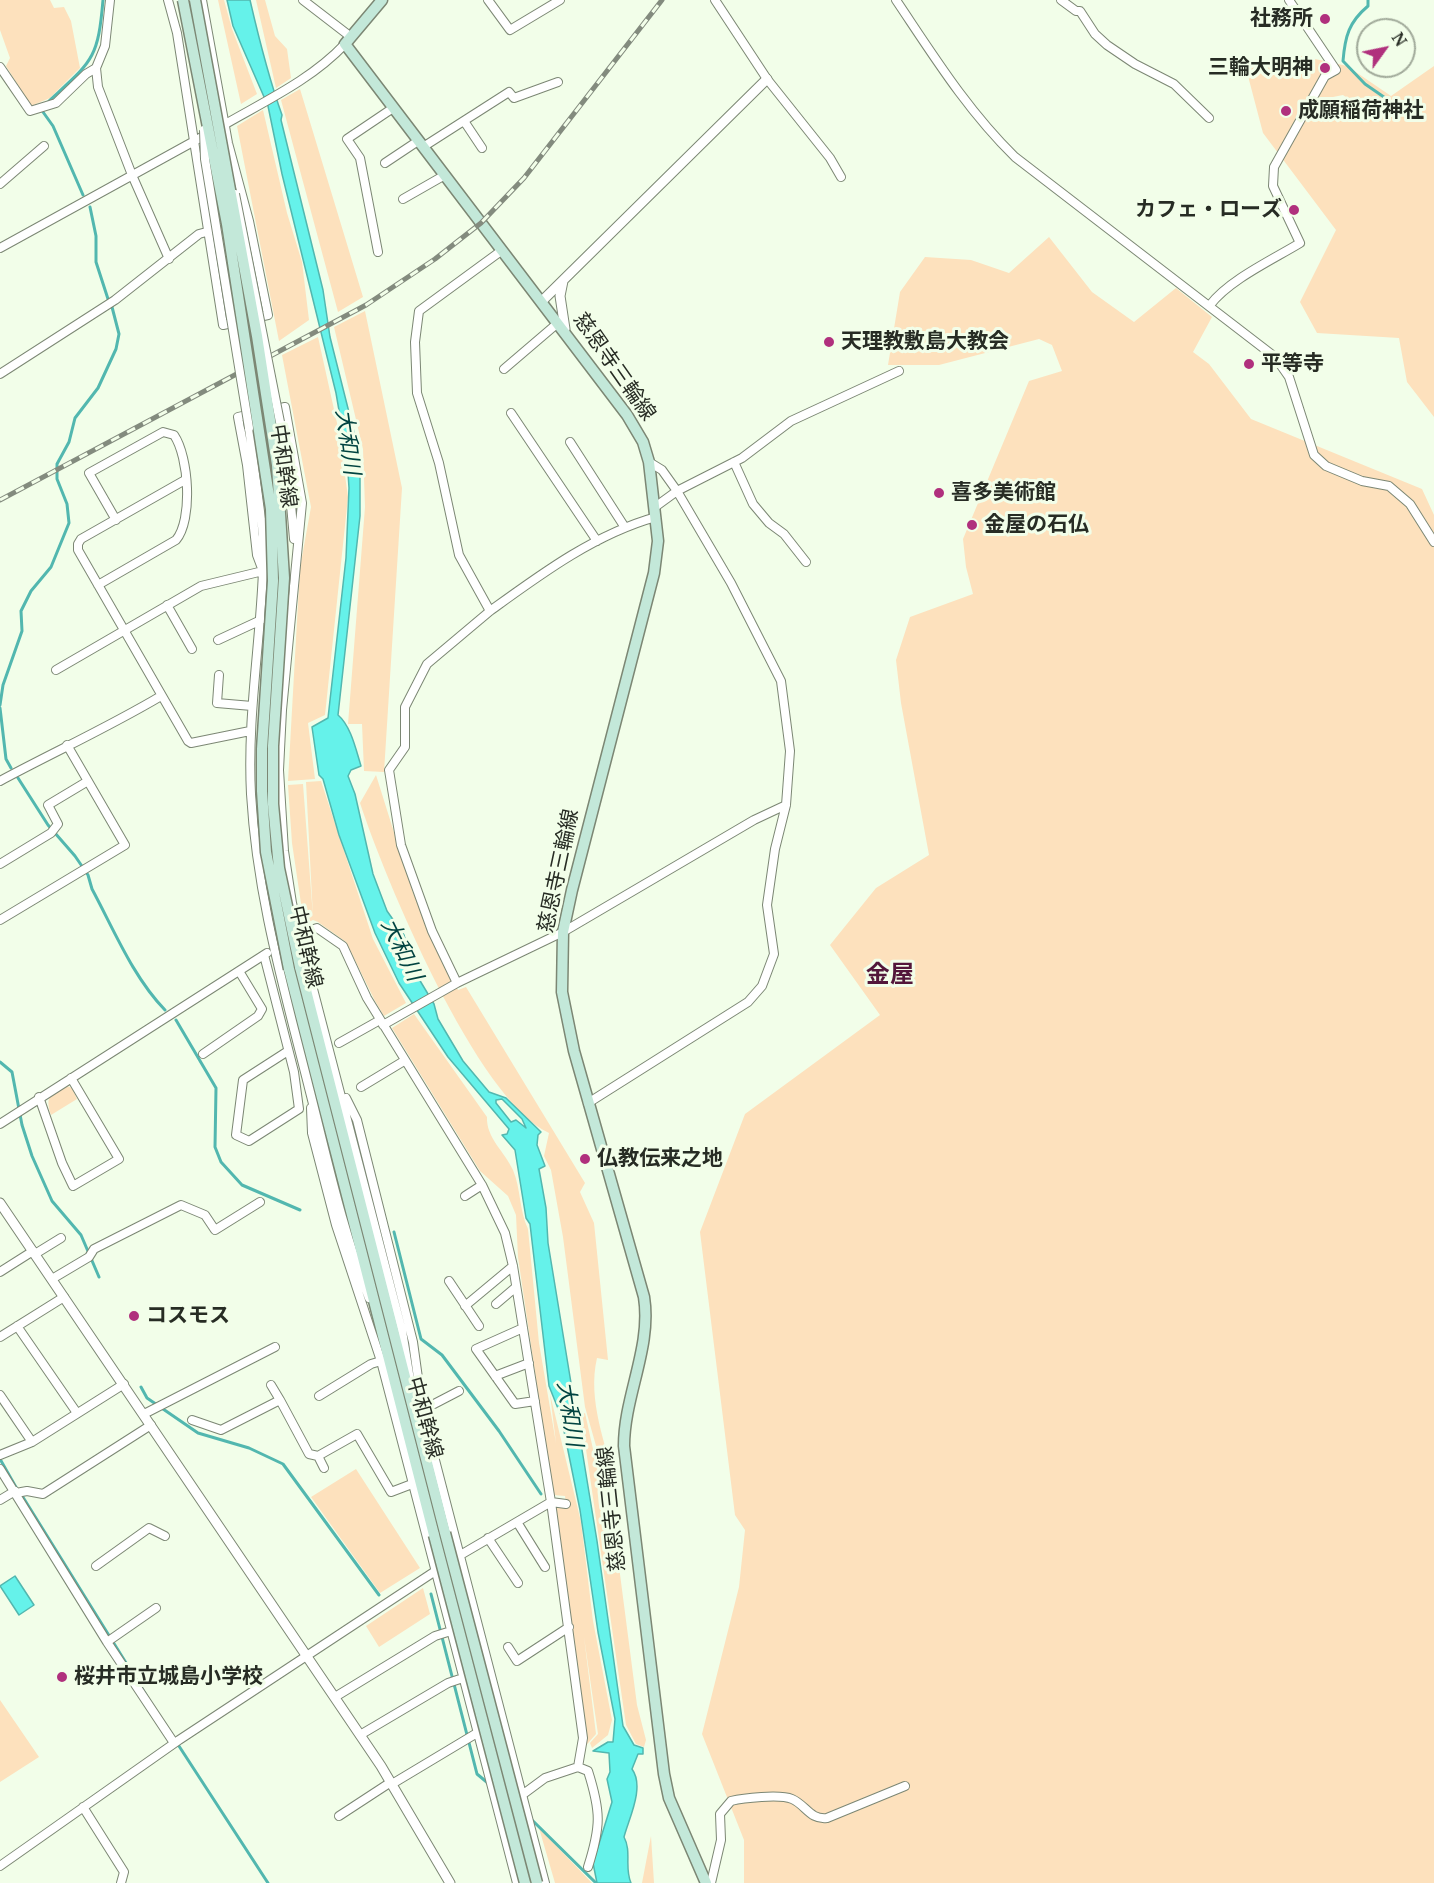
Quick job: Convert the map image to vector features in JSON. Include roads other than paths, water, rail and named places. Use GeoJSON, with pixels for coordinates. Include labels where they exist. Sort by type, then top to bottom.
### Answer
{"type":"FeatureCollection","features":[{"type":"Feature","properties":{"kind":"main road","name":"中和幹線"},"geometry":{"type":"LineString","coordinates":[[183,0],[226,225],[271,509],[273,581],[262,749],[266,852],[381,1330],[537,1883]]}},
{"type":"Feature","properties":{"kind":"main road","name":"中和幹線"},"geometry":{"type":"LineString","coordinates":[[195,0],[257,336],[281,507],[284,578],[273,746],[273,804],[279,868],[294,968],[418,1408],[440,1534],[525,1883]]}},
{"type":"Feature","properties":{"kind":"main road"},"geometry":{"type":"LineString","coordinates":[[348,40],[382,0]]}},
{"type":"Feature","properties":{"kind":"main road","name":"慈恩寺三輪線"},"geometry":{"type":"LineString","coordinates":[[348,40],[393,108],[501,251],[562,326],[627,415],[642,441],[649,462],[658,542],[654,573],[612,730],[563,932],[562,993],[588,1103],[644,1297],[647,1316],[624,1427],[626,1491],[664,1774],[669,1798],[706,1883]]}},
{"type":"Feature","properties":{"kind":"street"},"geometry":{"type":"LineString","coordinates":[[110,0],[105,46],[96,68],[98,87],[132,176],[169,259]]}},
{"type":"Feature","properties":{"kind":"street"},"geometry":{"type":"LineString","coordinates":[[168,0],[177,33],[223,325],[268,315],[249,221],[225,125],[202,0]]}},
{"type":"Feature","properties":{"kind":"street"},"geometry":{"type":"LineString","coordinates":[[0,248],[225,125],[326,64],[348,40],[303,0]]}},
{"type":"Feature","properties":{"kind":"street"},"geometry":{"type":"LineString","coordinates":[[488,0],[510,30],[560,0]]}},
{"type":"Feature","properties":{"kind":"street"},"geometry":{"type":"LineString","coordinates":[[715,0],[767,79],[823,149],[841,177]]}},
{"type":"Feature","properties":{"kind":"street"},"geometry":{"type":"LineString","coordinates":[[896,0],[958,93],[986,128],[1015,157],[1210,305],[1283,366],[1314,455],[1326,466],[1362,481],[1389,486],[1410,504],[1434,542]]}},
{"type":"Feature","properties":{"kind":"street"},"geometry":{"type":"LineString","coordinates":[[1060,0],[1076,11],[1080,11],[1095,34],[1107,45],[1135,64],[1174,84],[1209,118]]}},
{"type":"Feature","properties":{"kind":"street"},"geometry":{"type":"LineString","coordinates":[[1210,305],[1224,290],[1300,243],[1272,186],[1274,167],[1325,76],[1336,70],[1288,0]]}},
{"type":"Feature","properties":{"kind":"street"},"geometry":{"type":"LineString","coordinates":[[0,67],[30,111],[56,103],[86,74],[96,68]]}},
{"type":"Feature","properties":{"kind":"street"},"geometry":{"type":"LineString","coordinates":[[542,301],[767,79]]}},
{"type":"Feature","properties":{"kind":"street"},"geometry":{"type":"LineString","coordinates":[[385,163],[464,121],[509,92],[514,98],[558,82]]}},
{"type":"Feature","properties":{"kind":"street"},"geometry":{"type":"LineString","coordinates":[[204,103],[205,159],[249,428],[263,534],[261,620],[250,731],[256,854],[274,949],[349,1241],[381,1330]]}},
{"type":"Feature","properties":{"kind":"street"},"geometry":{"type":"LineString","coordinates":[[378,252],[360,158],[347,139],[393,108]]}},
{"type":"Feature","properties":{"kind":"street"},"geometry":{"type":"LineString","coordinates":[[464,121],[482,148]]}},
{"type":"Feature","properties":{"kind":"street"},"geometry":{"type":"LineString","coordinates":[[0,184],[44,146]]}},
{"type":"Feature","properties":{"kind":"street"},"geometry":{"type":"LineString","coordinates":[[225,154],[242,218],[280,422],[291,493],[296,559]]}},
{"type":"Feature","properties":{"kind":"street"},"geometry":{"type":"LineString","coordinates":[[403,199],[445,175]]}},
{"type":"Feature","properties":{"kind":"street"},"geometry":{"type":"LineString","coordinates":[[0,374],[115,300],[199,234],[209,229],[249,221]]}},
{"type":"Feature","properties":{"kind":"street"},"geometry":{"type":"LineString","coordinates":[[490,611],[459,555],[439,463],[417,393],[415,342],[419,311],[501,251]]}},
{"type":"Feature","properties":{"kind":"street"},"geometry":{"type":"LineString","coordinates":[[504,369],[562,326],[560,296],[563,281]]}},
{"type":"Feature","properties":{"kind":"street"},"geometry":{"type":"LineString","coordinates":[[457,983],[432,931],[401,845],[389,770],[405,747],[405,707],[427,664],[490,611],[534,579],[624,526],[656,512],[677,491],[734,462],[791,422],[899,371]]}},
{"type":"Feature","properties":{"kind":"street"},"geometry":{"type":"LineString","coordinates":[[263,571],[257,555],[247,465],[238,417],[285,407],[302,503],[282,710],[279,770],[284,851],[300,933],[402,1331],[418,1408],[460,1555],[545,1883]]}},
{"type":"Feature","properties":{"kind":"street"},"geometry":{"type":"LineString","coordinates":[[511,413],[597,541]]}},
{"type":"Feature","properties":{"kind":"street"},"geometry":{"type":"LineString","coordinates":[[98,585],[176,540],[182,533],[186,516],[184,455],[174,435],[163,432],[89,473],[116,520]]}},
{"type":"Feature","properties":{"kind":"street"},"geometry":{"type":"LineString","coordinates":[[570,442],[624,526]]}},
{"type":"Feature","properties":{"kind":"street"},"geometry":{"type":"LineString","coordinates":[[588,1103],[748,1002],[762,986],[774,954],[767,905],[786,805],[790,751],[781,681],[731,583],[677,491],[662,470],[649,462]]}},
{"type":"Feature","properties":{"kind":"street"},"geometry":{"type":"LineString","coordinates":[[734,462],[753,504],[769,523],[784,534],[806,562]]}},
{"type":"Feature","properties":{"kind":"street"},"geometry":{"type":"LineString","coordinates":[[185,480],[81,540],[78,550],[161,696],[191,743],[250,731]]}},
{"type":"Feature","properties":{"kind":"street"},"geometry":{"type":"LineString","coordinates":[[57,670],[201,586],[263,571]]}},
{"type":"Feature","properties":{"kind":"street"},"geometry":{"type":"LineString","coordinates":[[167,605],[192,649]]}},
{"type":"Feature","properties":{"kind":"street"},"geometry":{"type":"LineString","coordinates":[[218,640],[261,620]]}},
{"type":"Feature","properties":{"kind":"street"},"geometry":{"type":"LineString","coordinates":[[219,675],[217,703],[252,706]]}},
{"type":"Feature","properties":{"kind":"street"},"geometry":{"type":"LineString","coordinates":[[0,781],[120,720],[161,696]]}},
{"type":"Feature","properties":{"kind":"street"},"geometry":{"type":"LineString","coordinates":[[0,920],[126,845],[67,745]]}},
{"type":"Feature","properties":{"kind":"street"},"geometry":{"type":"LineString","coordinates":[[0,864],[53,831],[58,824],[48,805],[88,781]]}},
{"type":"Feature","properties":{"kind":"street"},"geometry":{"type":"LineString","coordinates":[[339,1043],[563,932],[754,820],[786,805]]}},
{"type":"Feature","properties":{"kind":"street"},"geometry":{"type":"LineString","coordinates":[[300,933],[317,928],[343,946],[404,1060],[482,1185],[505,1233],[513,1266],[570,1627],[583,1738],[578,1767]]}},
{"type":"Feature","properties":{"kind":"street"},"geometry":{"type":"LineString","coordinates":[[0,1124],[274,949]]}},
{"type":"Feature","properties":{"kind":"street"},"geometry":{"type":"LineString","coordinates":[[264,955],[288,1051],[299,1109],[249,1141],[236,1135],[243,1080],[288,1051]]}},
{"type":"Feature","properties":{"kind":"street"},"geometry":{"type":"LineString","coordinates":[[203,1054],[258,1016],[262,1009],[239,971]]}},
{"type":"Feature","properties":{"kind":"street"},"geometry":{"type":"LineString","coordinates":[[361,1087],[404,1060]]}},
{"type":"Feature","properties":{"kind":"street"},"geometry":{"type":"LineString","coordinates":[[39,1097],[62,1163],[73,1186],[119,1159],[71,1078]]}},
{"type":"Feature","properties":{"kind":"street"},"geometry":{"type":"LineString","coordinates":[[310,1089],[312,1132],[318,1156],[336,1225],[381,1361],[517,1883]]}},
{"type":"Feature","properties":{"kind":"street"},"geometry":{"type":"LineString","coordinates":[[465,1196],[482,1185]]}},
{"type":"Feature","properties":{"kind":"street"},"geometry":{"type":"LineString","coordinates":[[52,1280],[88,1257],[94,1249],[181,1205],[205,1215],[215,1230],[260,1202]]}},
{"type":"Feature","properties":{"kind":"street"},"geometry":{"type":"LineString","coordinates":[[0,1203],[308,1655],[391,1783],[450,1883]]}},
{"type":"Feature","properties":{"kind":"street"},"geometry":{"type":"LineString","coordinates":[[0,1272],[61,1238]]}},
{"type":"Feature","properties":{"kind":"street"},"geometry":{"type":"LineString","coordinates":[[465,1306],[513,1266]]}},
{"type":"Feature","properties":{"kind":"street"},"geometry":{"type":"LineString","coordinates":[[449,1281],[479,1326]]}},
{"type":"Feature","properties":{"kind":"street"},"geometry":{"type":"LineString","coordinates":[[496,1304],[516,1287]]}},
{"type":"Feature","properties":{"kind":"street"},"geometry":{"type":"LineString","coordinates":[[0,1337],[64,1298]]}},
{"type":"Feature","properties":{"kind":"street"},"geometry":{"type":"LineString","coordinates":[[17,1326],[77,1413]]}},
{"type":"Feature","properties":{"kind":"street"},"geometry":{"type":"LineString","coordinates":[[523,1328],[476,1349],[515,1404],[535,1401]]}},
{"type":"Feature","properties":{"kind":"street"},"geometry":{"type":"LineString","coordinates":[[144,1414],[275,1347]]}},
{"type":"Feature","properties":{"kind":"street"},"geometry":{"type":"LineString","coordinates":[[319,1396],[371,1364],[381,1361]]}},
{"type":"Feature","properties":{"kind":"street"},"geometry":{"type":"LineString","coordinates":[[495,1376],[529,1363]]}},
{"type":"Feature","properties":{"kind":"street"},"geometry":{"type":"LineString","coordinates":[[2,1454],[32,1442],[124,1384]]}},
{"type":"Feature","properties":{"kind":"street"},"geometry":{"type":"LineString","coordinates":[[271,1385],[309,1454],[318,1456],[357,1434],[391,1492],[412,1484]]}},
{"type":"Feature","properties":{"kind":"street"},"geometry":{"type":"LineString","coordinates":[[418,1408],[434,1404],[459,1391]]}},
{"type":"Feature","properties":{"kind":"street"},"geometry":{"type":"LineString","coordinates":[[0,1395],[32,1442]]}},
{"type":"Feature","properties":{"kind":"street"},"geometry":{"type":"LineString","coordinates":[[192,1420],[221,1430],[279,1400]]}},
{"type":"Feature","properties":{"kind":"street"},"geometry":{"type":"LineString","coordinates":[[0,1500],[16,1492],[27,1491],[43,1494],[151,1425]]}},
{"type":"Feature","properties":{"kind":"street"},"geometry":{"type":"LineString","coordinates":[[318,1456],[324,1468]]}},
{"type":"Feature","properties":{"kind":"street"},"geometry":{"type":"LineString","coordinates":[[0,1469],[175,1743]]}},
{"type":"Feature","properties":{"kind":"street"},"geometry":{"type":"LineString","coordinates":[[0,1866],[175,1743],[460,1555],[551,1502],[566,1504]]}},
{"type":"Feature","properties":{"kind":"street"},"geometry":{"type":"LineString","coordinates":[[517,1522],[545,1567]]}},
{"type":"Feature","properties":{"kind":"street"},"geometry":{"type":"LineString","coordinates":[[96,1566],[149,1528],[165,1536]]}},
{"type":"Feature","properties":{"kind":"street"},"geometry":{"type":"LineString","coordinates":[[488,1538],[518,1583]]}},
{"type":"Feature","properties":{"kind":"street"},"geometry":{"type":"LineString","coordinates":[[110,1639],[156,1608]]}},
{"type":"Feature","properties":{"kind":"street"},"geometry":{"type":"LineString","coordinates":[[508,1647],[517,1661],[570,1627]]}},
{"type":"Feature","properties":{"kind":"street"},"geometry":{"type":"LineString","coordinates":[[335,1697],[435,1636],[451,1631]]}},
{"type":"Feature","properties":{"kind":"street"},"geometry":{"type":"LineString","coordinates":[[360,1735],[448,1683],[463,1678]]}},
{"type":"Feature","properties":{"kind":"street"},"geometry":{"type":"LineString","coordinates":[[339,1816],[477,1732]]}},
{"type":"Feature","properties":{"kind":"street"},"geometry":{"type":"LineString","coordinates":[[522,1795],[545,1778],[578,1767],[588,1770],[598,1803],[598,1834],[588,1867]]}},
{"type":"Feature","properties":{"kind":"street"},"geometry":{"type":"LineString","coordinates":[[711,1883],[720,1840],[720,1814],[731,1801],[784,1796],[798,1802],[814,1816],[827,1818],[905,1786]]}},
{"type":"Feature","properties":{"kind":"street"},"geometry":{"type":"LineString","coordinates":[[83,1807],[124,1872],[121,1883]]}},
{"type":"Feature","properties":{"kind":"water","name":"大和川"},"geometry":{"type":"Polygon","coordinates":[[[227,0],[250,0],[264,58],[282,115],[281,120],[323,290],[330,337],[360,456],[360,516],[338,715],[350,732],[361,766],[351,770],[348,776],[355,794],[373,874],[387,911],[404,935],[413,969],[434,1004],[438,1019],[463,1061],[489,1092],[506,1098],[541,1132],[538,1135],[537,1145],[545,1166],[539,1169],[546,1208],[548,1243],[597,1541],[623,1726],[634,1745],[643,1748],[643,1754],[638,1754],[632,1769],[637,1785],[624,1837],[631,1883],[597,1883],[593,1863],[612,1802],[607,1779],[610,1772],[609,1753],[593,1751],[608,1742],[613,1742],[615,1719],[598,1632],[580,1510],[561,1416],[549,1386],[530,1224],[526,1218],[515,1150],[502,1135],[507,1134],[509,1129],[448,1057],[399,983],[375,933],[339,835],[323,779],[319,775],[312,727],[328,718],[346,558],[349,488],[347,457],[336,393],[282,174],[268,106],[233,26],[227,0]],[[502,1099],[496,1100],[511,1122],[516,1120],[526,1128],[522,1119],[502,1099]]]}},
{"type":"Feature","properties":{"kind":"water"},"geometry":{"type":"Polygon","coordinates":[[[15,1576],[34,1605],[19,1615],[0,1586],[15,1576]]]}},
{"type":"Feature","properties":{"kind":"waterway"},"geometry":{"type":"LineString","coordinates":[[49,101],[75,77],[90,58],[98,35],[103,0]]}},
{"type":"Feature","properties":{"kind":"waterway"},"geometry":{"type":"LineString","coordinates":[[1368,0],[1368,6],[1356,18],[1349,30],[1343,61],[1365,84],[1394,104]]}},
{"type":"Feature","properties":{"kind":"waterway"},"geometry":{"type":"LineString","coordinates":[[43,112],[53,126],[83,195]]}},
{"type":"Feature","properties":{"kind":"waterway"},"geometry":{"type":"LineString","coordinates":[[90,207],[96,236],[96,262],[108,299]]}},
{"type":"Feature","properties":{"kind":"waterway"},"geometry":{"type":"LineString","coordinates":[[0,705],[3,685],[22,631],[21,611],[31,591],[51,567],[69,523],[67,504],[57,479],[57,464],[69,442],[75,418],[98,388],[116,349],[119,334],[112,307]]}},
{"type":"Feature","properties":{"kind":"waterway"},"geometry":{"type":"LineString","coordinates":[[0,708],[6,759],[11,768]]}},
{"type":"Feature","properties":{"kind":"waterway"},"geometry":{"type":"LineString","coordinates":[[18,778],[48,825],[88,875],[92,889],[125,952],[143,983],[165,1010]]}},
{"type":"Feature","properties":{"kind":"waterway"},"geometry":{"type":"LineString","coordinates":[[176,1020],[216,1088],[215,1147],[221,1162],[242,1185],[300,1210]]}},
{"type":"Feature","properties":{"kind":"waterway"},"geometry":{"type":"LineString","coordinates":[[0,1062],[12,1072],[22,1125],[32,1156],[52,1201],[81,1235],[99,1277]]}},
{"type":"Feature","properties":{"kind":"waterway"},"geometry":{"type":"LineString","coordinates":[[394,1232],[421,1339],[442,1355],[499,1431],[541,1494]]}},
{"type":"Feature","properties":{"kind":"waterway"},"geometry":{"type":"LineString","coordinates":[[141,1387],[147,1398],[198,1433],[249,1448],[283,1464],[379,1595]]}},
{"type":"Feature","properties":{"kind":"waterway"},"geometry":{"type":"LineString","coordinates":[[0,1459],[17,1489]]}},
{"type":"Feature","properties":{"kind":"waterway"},"geometry":{"type":"LineString","coordinates":[[21,1494],[146,1695]]}},
{"type":"Feature","properties":{"kind":"waterway"},"geometry":{"type":"LineString","coordinates":[[431,1594],[477,1774],[489,1784]]}},
{"type":"Feature","properties":{"kind":"waterway"},"geometry":{"type":"LineString","coordinates":[[177,1743],[268,1883]]}},
{"type":"Feature","properties":{"kind":"waterway"},"geometry":{"type":"LineString","coordinates":[[531,1819],[596,1883]]}},
{"type":"Feature","properties":{"kind":"railway"},"geometry":{"type":"LineString","coordinates":[[0,500],[366,305],[435,259],[481,223],[524,178],[662,0]]}},
{"type":"Feature","properties":{"kind":"place","name":"社務所"},"geometry":{"type":"Point","coordinates":[1325,19]}},
{"type":"Feature","properties":{"kind":"place","name":"三輪大明神"},"geometry":{"type":"Point","coordinates":[1325,68]}},
{"type":"Feature","properties":{"kind":"place","name":"成願稲荷神社"},"geometry":{"type":"Point","coordinates":[1286,111]}},
{"type":"Feature","properties":{"kind":"place","name":"カフェ・ローズ"},"geometry":{"type":"Point","coordinates":[1294,210]}},
{"type":"Feature","properties":{"kind":"place","name":"天理教敷島大教会"},"geometry":{"type":"Point","coordinates":[829,342]}},
{"type":"Feature","properties":{"kind":"place","name":"平等寺"},"geometry":{"type":"Point","coordinates":[1249,364]}},
{"type":"Feature","properties":{"kind":"place","name":"喜多美術館"},"geometry":{"type":"Point","coordinates":[939,493]}},
{"type":"Feature","properties":{"kind":"place","name":"金屋の石仏"},"geometry":{"type":"Point","coordinates":[972,525]}},
{"type":"Feature","properties":{"kind":"place","name":"仏教伝来之地"},"geometry":{"type":"Point","coordinates":[585,1159]}},
{"type":"Feature","properties":{"kind":"place","name":"コスモス"},"geometry":{"type":"Point","coordinates":[134,1316]}},
{"type":"Feature","properties":{"kind":"place","name":"桜井市立城島小学校"},"geometry":{"type":"Point","coordinates":[62,1677]}},
{"type":"Feature","properties":{"kind":"district","name":"金屋"},"geometry":{"type":"Point","coordinates":[890,975]}}]}
